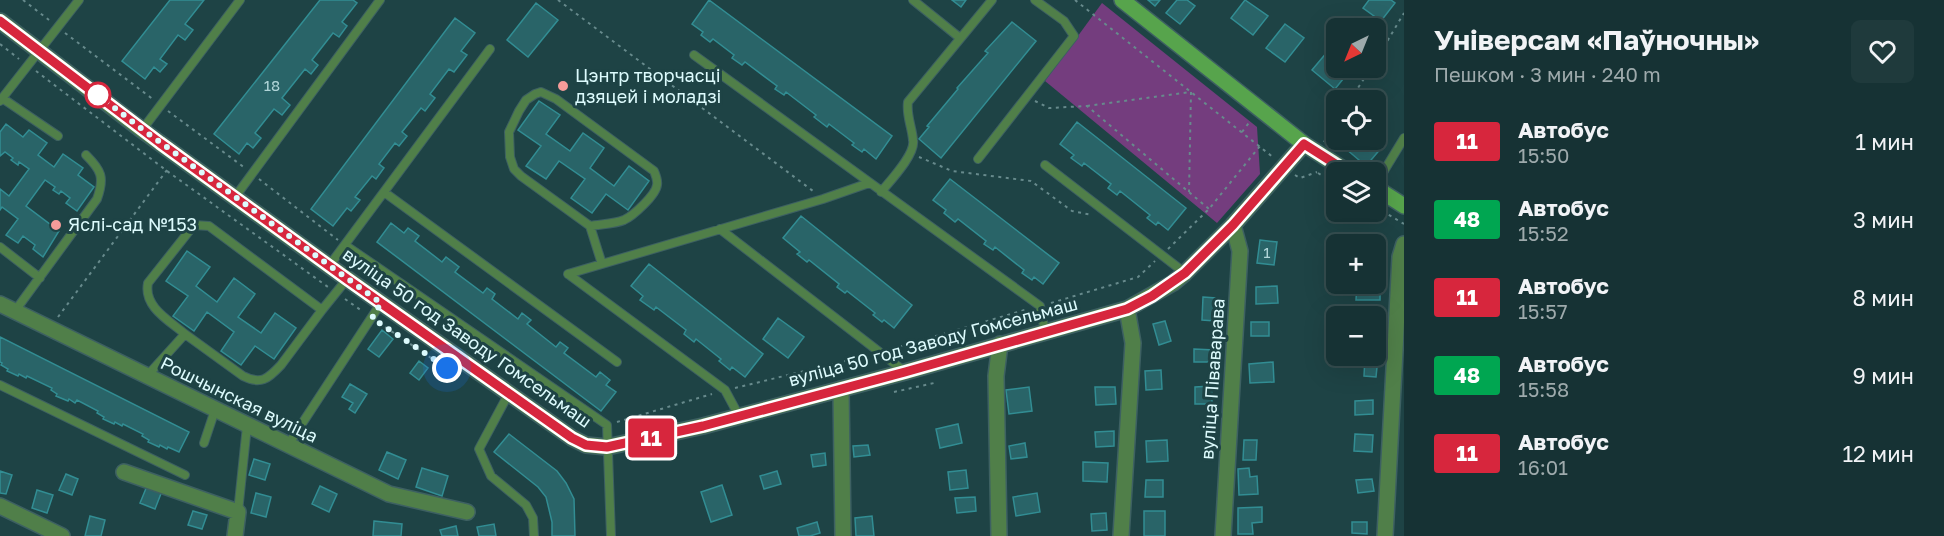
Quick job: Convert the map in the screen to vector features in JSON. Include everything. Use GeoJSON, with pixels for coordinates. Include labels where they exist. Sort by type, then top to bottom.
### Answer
{"type":"FeatureCollection","features":[{"type":"Feature","properties":{"kind":"main road"},"geometry":{"type":"LineString","coordinates":[[1122,0],[1304,144],[1332,162]]}},
{"type":"Feature","properties":{"kind":"main road"},"geometry":{"type":"LineString","coordinates":[[1386,193],[1404,206]]}},
{"type":"Feature","properties":{"kind":"street","name":"вуліца 50 год Заводу Гомсельмаш"},"geometry":{"type":"LineString","coordinates":[[0,21],[178,156],[572,438],[586,445],[607,447],[841,389],[1127,309],[1166,287],[1185,273],[1233,225],[1304,144]]}},
{"type":"Feature","properties":{"kind":"street","name":"вуліца Піваварава"},"geometry":{"type":"LineString","coordinates":[[1223,536],[1240,251],[1233,225]]}},
{"type":"Feature","properties":{"kind":"street"},"geometry":{"type":"LineString","coordinates":[[1385,536],[1400,257],[1404,244]]}},
{"type":"Feature","properties":{"kind":"street","name":"Рошчынская вуліца"},"geometry":{"type":"LineString","coordinates":[[0,304],[389,494],[467,512]]}},
{"type":"Feature","properties":{"kind":"street"},"geometry":{"type":"LineString","coordinates":[[1121,536],[1133,343],[1127,309]]}},
{"type":"Feature","properties":{"kind":"street"},"geometry":{"type":"LineString","coordinates":[[999,536],[996,376],[1000,344]]}},
{"type":"Feature","properties":{"kind":"street"},"geometry":{"type":"LineString","coordinates":[[841,389],[843,536]]}},
{"type":"Feature","properties":{"kind":"street"},"geometry":{"type":"LineString","coordinates":[[124,472],[238,512],[235,536]]}},
{"type":"Feature","properties":{"kind":"street"},"geometry":{"type":"LineString","coordinates":[[0,506],[62,536]]}},
{"type":"Feature","properties":{"kind":"lane"},"geometry":{"type":"LineString","coordinates":[[58,136],[1,100],[79,0]]}},
{"type":"Feature","properties":{"kind":"lane"},"geometry":{"type":"LineString","coordinates":[[142,129],[240,0]]}},
{"type":"Feature","properties":{"kind":"lane"},"geometry":{"type":"LineString","coordinates":[[235,197],[380,0]]}},
{"type":"Feature","properties":{"kind":"lane"},"geometry":{"type":"LineString","coordinates":[[913,0],[960,38]]}},
{"type":"Feature","properties":{"kind":"lane"},"geometry":{"type":"LineString","coordinates":[[881,192],[910,153],[914,143],[907,110],[908,102],[992,0]]}},
{"type":"Feature","properties":{"kind":"lane"},"geometry":{"type":"LineString","coordinates":[[978,159],[1074,36],[1064,21],[1035,0]]}},
{"type":"Feature","properties":{"kind":"lane"},"geometry":{"type":"LineString","coordinates":[[329,266],[490,49]]}},
{"type":"Feature","properties":{"kind":"lane"},"geometry":{"type":"LineString","coordinates":[[694,55],[1040,306],[1045,331]]}},
{"type":"Feature","properties":{"kind":"lane"},"geometry":{"type":"LineString","coordinates":[[590,226],[624,220],[632,215],[653,194],[657,186],[657,178],[654,171],[556,99],[541,92],[535,94],[526,100],[509,132],[510,157],[514,169],[536,188],[590,226],[602,264]]}},
{"type":"Feature","properties":{"kind":"lane"},"geometry":{"type":"LineString","coordinates":[[1386,169],[1404,138]]}},
{"type":"Feature","properties":{"kind":"lane"},"geometry":{"type":"LineString","coordinates":[[15,311],[97,199],[102,186],[101,175],[96,165],[86,155]]}},
{"type":"Feature","properties":{"kind":"lane"},"geometry":{"type":"LineString","coordinates":[[1045,165],[1185,273]]}},
{"type":"Feature","properties":{"kind":"lane"},"geometry":{"type":"LineString","coordinates":[[739,416],[725,390],[568,274],[823,199],[869,183]]}},
{"type":"Feature","properties":{"kind":"lane"},"geometry":{"type":"LineString","coordinates":[[384,192],[617,362]]}},
{"type":"Feature","properties":{"kind":"lane"},"geometry":{"type":"LineString","coordinates":[[322,310],[209,226],[194,225],[148,283],[147,291],[150,302],[156,309],[185,334],[243,376],[261,381],[274,373],[281,365],[347,279]]}},
{"type":"Feature","properties":{"kind":"lane"},"geometry":{"type":"LineString","coordinates":[[720,229],[905,372]]}},
{"type":"Feature","properties":{"kind":"lane"},"geometry":{"type":"LineString","coordinates":[[345,245],[607,425],[610,536]]}},
{"type":"Feature","properties":{"kind":"lane"},"geometry":{"type":"LineString","coordinates":[[0,248],[40,278]]}},
{"type":"Feature","properties":{"kind":"lane"},"geometry":{"type":"LineString","coordinates":[[288,445],[381,303]]}},
{"type":"Feature","properties":{"kind":"lane"},"geometry":{"type":"LineString","coordinates":[[146,376],[185,334]]}},
{"type":"Feature","properties":{"kind":"lane"},"geometry":{"type":"LineString","coordinates":[[0,385],[185,475]]}},
{"type":"Feature","properties":{"kind":"lane"},"geometry":{"type":"LineString","coordinates":[[509,393],[479,449],[490,476],[526,505],[533,518],[534,536]]}},
{"type":"Feature","properties":{"kind":"lane"},"geometry":{"type":"LineString","coordinates":[[204,443],[215,410]]}},
{"type":"Feature","properties":{"kind":"lane"},"geometry":{"type":"LineString","coordinates":[[238,512],[247,426]]}},
{"type":"Feature","properties":{"kind":"path"},"geometry":{"type":"LineString","coordinates":[[22,0],[345,245]]}},
{"type":"Feature","properties":{"kind":"path"},"geometry":{"type":"LineString","coordinates":[[558,0],[823,199]]}},
{"type":"Feature","properties":{"kind":"path"},"geometry":{"type":"LineString","coordinates":[[1075,0],[1284,167],[1300,178],[1317,172]]}},
{"type":"Feature","properties":{"kind":"path"},"geometry":{"type":"LineString","coordinates":[[1386,44],[1404,14]]}},
{"type":"Feature","properties":{"kind":"path"},"geometry":{"type":"LineString","coordinates":[[0,44],[166,171],[372,318],[456,374]]}},
{"type":"Feature","properties":{"kind":"path"},"geometry":{"type":"LineString","coordinates":[[1026,97],[1049,108],[1087,106],[1191,92]]}},
{"type":"Feature","properties":{"kind":"path"},"geometry":{"type":"LineString","coordinates":[[1189,192],[1191,92]]}},
{"type":"Feature","properties":{"kind":"path"},"geometry":{"type":"LineString","coordinates":[[1087,106],[1209,208]]}},
{"type":"Feature","properties":{"kind":"path"},"geometry":{"type":"LineString","coordinates":[[607,425],[725,390],[880,353],[1138,277],[1209,208],[1260,146]]}},
{"type":"Feature","properties":{"kind":"path"},"geometry":{"type":"LineString","coordinates":[[910,153],[952,171],[1031,181],[1072,212],[1115,220]]}},
{"type":"Feature","properties":{"kind":"path"},"geometry":{"type":"LineString","coordinates":[[49,329],[178,156]]}},
{"type":"Feature","properties":{"kind":"path"},"geometry":{"type":"LineString","coordinates":[[1386,213],[1404,224]]}},
{"type":"Feature","properties":{"kind":"path"},"geometry":{"type":"LineString","coordinates":[[894,392],[934,383]]}},
{"type":"Feature","properties":{"kind":"shaded area"},"geometry":{"type":"Polygon","coordinates":[[[1102,3],[1257,127],[1260,174],[1217,223],[1045,81],[1102,3]]]}},
{"type":"Feature","properties":{"kind":"building"},"geometry":{"type":"Polygon","coordinates":[[[170,0],[204,0],[185,24],[193,30],[185,40],[178,35],[160,59],[167,64],[160,72],[154,67],[145,79],[122,61],[170,0]]]}},
{"type":"Feature","properties":{"kind":"building"},"geometry":{"type":"Polygon","coordinates":[[[320,0],[353,0],[357,3],[342,22],[347,26],[339,37],[333,33],[312,60],[318,65],[311,74],[305,69],[282,98],[290,105],[282,115],[274,109],[255,133],[261,138],[253,148],[247,143],[239,154],[214,134],[320,0]]]}},
{"type":"Feature","properties":{"kind":"building"},"geometry":{"type":"Polygon","coordinates":[[[709,0],[892,136],[876,159],[864,149],[862,152],[852,145],[854,143],[829,124],[827,127],[814,117],[816,115],[786,92],[784,95],[775,89],[777,86],[745,62],[742,65],[732,58],[734,55],[713,39],[710,42],[701,35],[703,32],[692,24],[709,0]]]}},
{"type":"Feature","properties":{"kind":"building"},"geometry":{"type":"Polygon","coordinates":[[[952,0],[966,0],[961,7],[952,0]]]}},
{"type":"Feature","properties":{"kind":"building"},"geometry":{"type":"Polygon","coordinates":[[[1148,0],[1160,0],[1155,6],[1148,0]]]}},
{"type":"Feature","properties":{"kind":"building"},"geometry":{"type":"Polygon","coordinates":[[[1177,0],[1187,0],[1195,6],[1180,24],[1166,13],[1177,0]]]}},
{"type":"Feature","properties":{"kind":"building"},"geometry":{"type":"Polygon","coordinates":[[[1245,0],[1268,16],[1253,35],[1231,18],[1245,0]]]}},
{"type":"Feature","properties":{"kind":"building"},"geometry":{"type":"Polygon","coordinates":[[[1369,0],[1391,0],[1395,3],[1383,18],[1377,18],[1363,8],[1369,0]]]}},
{"type":"Feature","properties":{"kind":"building"},"geometry":{"type":"Polygon","coordinates":[[[536,3],[558,20],[528,57],[507,40],[536,3]]]}},
{"type":"Feature","properties":{"kind":"building"},"geometry":{"type":"Polygon","coordinates":[[[455,18],[475,33],[461,51],[467,55],[454,72],[449,69],[430,94],[435,98],[425,111],[421,108],[402,132],[407,136],[399,146],[395,143],[379,164],[384,168],[376,179],[372,176],[355,197],[360,200],[351,211],[347,208],[333,226],[311,209],[455,18]]]}},
{"type":"Feature","properties":{"kind":"building"},"geometry":{"type":"Polygon","coordinates":[[[1012,22],[1036,41],[941,158],[919,139],[957,88],[988,53],[985,51],[1012,22]]]}},
{"type":"Feature","properties":{"kind":"building"},"geometry":{"type":"Polygon","coordinates":[[[1285,24],[1304,38],[1285,62],[1266,48],[1285,24]]]}},
{"type":"Feature","properties":{"kind":"building"},"geometry":{"type":"Polygon","coordinates":[[[1326,53],[1326,78],[1344,78],[1335,89],[1312,70],[1326,53]]]}},
{"type":"Feature","properties":{"kind":"building"},"geometry":{"type":"Polygon","coordinates":[[[539,101],[560,115],[546,134],[570,151],[583,133],[604,148],[590,168],[614,186],[629,166],[649,181],[628,210],[606,194],[592,213],[571,198],[585,179],[559,161],[546,179],[526,166],[541,146],[518,130],[539,101]]]}},
{"type":"Feature","properties":{"kind":"building"},"geometry":{"type":"Polygon","coordinates":[[[1077,122],[1186,208],[1168,230],[1158,222],[1156,225],[1147,218],[1150,215],[1120,191],[1117,195],[1108,188],[1111,184],[1084,163],[1082,166],[1071,158],[1074,155],[1060,144],[1077,122]]]}},
{"type":"Feature","properties":{"kind":"building"},"geometry":{"type":"Polygon","coordinates":[[[6,124],[23,137],[29,130],[47,143],[38,155],[54,167],[63,154],[83,168],[78,175],[94,187],[77,211],[66,203],[70,198],[61,191],[59,194],[53,190],[55,187],[45,180],[26,206],[59,231],[43,257],[33,249],[35,245],[23,236],[18,243],[6,235],[18,219],[2,207],[0,210],[0,189],[9,196],[29,169],[19,162],[18,165],[5,152],[0,156],[0,132],[6,124]]]}},
{"type":"Feature","properties":{"kind":"building"},"geometry":{"type":"Polygon","coordinates":[[[1347,150],[1379,150],[1369,162],[1361,162],[1347,150]]]}},
{"type":"Feature","properties":{"kind":"building"},"geometry":{"type":"Polygon","coordinates":[[[950,179],[1059,263],[1043,284],[1034,277],[1032,280],[1022,273],[1024,270],[995,247],[993,250],[984,244],[986,241],[958,219],[955,222],[944,213],[946,210],[933,200],[950,179]]]}},
{"type":"Feature","properties":{"kind":"building"},"geometry":{"type":"Polygon","coordinates":[[[801,216],[912,305],[894,328],[873,315],[875,313],[847,291],[845,293],[837,287],[839,284],[809,260],[807,262],[797,254],[800,252],[783,238],[801,216]]]}},
{"type":"Feature","properties":{"kind":"building"},"geometry":{"type":"Polygon","coordinates":[[[391,223],[404,233],[408,228],[419,236],[415,241],[442,262],[446,257],[459,267],[455,272],[483,293],[487,288],[495,294],[492,299],[518,319],[522,313],[531,320],[527,324],[556,347],[560,342],[568,348],[564,353],[596,377],[600,372],[610,380],[606,385],[616,392],[601,411],[377,242],[391,223]]]}},
{"type":"Feature","properties":{"kind":"building"},"geometry":{"type":"Polygon","coordinates":[[[1260,240],[1277,242],[1274,265],[1257,263],[1260,240]]]}},
{"type":"Feature","properties":{"kind":"building"},"geometry":{"type":"Polygon","coordinates":[[[187,251],[210,267],[196,286],[217,302],[234,278],[255,294],[238,317],[261,333],[275,313],[296,328],[274,359],[255,346],[241,365],[221,351],[234,332],[207,312],[194,331],[173,316],[188,296],[166,281],[187,251]]]}},
{"type":"Feature","properties":{"kind":"building"},"geometry":{"type":"Polygon","coordinates":[[[649,264],[763,354],[745,377],[732,367],[730,370],[719,361],[721,359],[696,339],[694,342],[684,334],[686,330],[656,307],[654,310],[640,300],[643,296],[631,286],[649,264]]]}},
{"type":"Feature","properties":{"kind":"building"},"geometry":{"type":"Polygon","coordinates":[[[1277,286],[1278,303],[1256,304],[1256,287],[1277,286]]]}},
{"type":"Feature","properties":{"kind":"building"},"geometry":{"type":"Polygon","coordinates":[[[1356,294],[1380,294],[1380,300],[1356,300],[1356,294]]]}},
{"type":"Feature","properties":{"kind":"building"},"geometry":{"type":"Polygon","coordinates":[[[1203,297],[1216,298],[1215,321],[1202,320],[1203,297]]]}},
{"type":"Feature","properties":{"kind":"building"},"geometry":{"type":"Polygon","coordinates":[[[778,318],[804,337],[788,358],[763,339],[778,318]]]}},
{"type":"Feature","properties":{"kind":"building"},"geometry":{"type":"Polygon","coordinates":[[[1165,321],[1171,341],[1159,345],[1153,324],[1165,321]]]}},
{"type":"Feature","properties":{"kind":"building"},"geometry":{"type":"Polygon","coordinates":[[[1251,322],[1269,322],[1269,336],[1251,336],[1251,322]]]}},
{"type":"Feature","properties":{"kind":"building"},"geometry":{"type":"Polygon","coordinates":[[[382,330],[393,339],[379,357],[368,349],[382,330]]]}},
{"type":"Feature","properties":{"kind":"building"},"geometry":{"type":"Polygon","coordinates":[[[0,337],[189,432],[179,452],[148,442],[149,440],[142,436],[143,434],[123,424],[122,426],[115,422],[114,424],[103,419],[104,417],[97,413],[98,411],[77,400],[75,403],[69,399],[68,401],[56,396],[52,388],[27,376],[26,378],[19,374],[18,376],[7,371],[8,369],[0,362],[0,337]]]}},
{"type":"Feature","properties":{"kind":"building"},"geometry":{"type":"Polygon","coordinates":[[[1194,349],[1214,350],[1214,362],[1194,362],[1194,349]]]}},
{"type":"Feature","properties":{"kind":"building"},"geometry":{"type":"Polygon","coordinates":[[[419,361],[428,368],[419,380],[410,373],[419,361]]]}},
{"type":"Feature","properties":{"kind":"building"},"geometry":{"type":"Polygon","coordinates":[[[1273,362],[1274,382],[1250,383],[1249,364],[1273,362]]]}},
{"type":"Feature","properties":{"kind":"building"},"geometry":{"type":"Polygon","coordinates":[[[1365,366],[1377,366],[1376,377],[1364,376],[1365,366]]]}},
{"type":"Feature","properties":{"kind":"building"},"geometry":{"type":"Polygon","coordinates":[[[1161,370],[1162,389],[1146,390],[1145,371],[1161,370]]]}},
{"type":"Feature","properties":{"kind":"building"},"geometry":{"type":"Polygon","coordinates":[[[350,384],[367,394],[355,413],[349,409],[353,403],[342,397],[350,384]]]}},
{"type":"Feature","properties":{"kind":"building"},"geometry":{"type":"Polygon","coordinates":[[[1212,386],[1212,404],[1195,404],[1195,387],[1212,386]]]}},
{"type":"Feature","properties":{"kind":"building"},"geometry":{"type":"Polygon","coordinates":[[[1029,387],[1032,411],[1009,414],[1006,390],[1029,387]]]}},
{"type":"Feature","properties":{"kind":"building"},"geometry":{"type":"Polygon","coordinates":[[[1095,387],[1115,387],[1116,404],[1096,405],[1095,387]]]}},
{"type":"Feature","properties":{"kind":"building"},"geometry":{"type":"Polygon","coordinates":[[[1373,400],[1373,414],[1355,415],[1355,401],[1373,400]]]}},
{"type":"Feature","properties":{"kind":"building"},"geometry":{"type":"Polygon","coordinates":[[[958,424],[962,443],[940,448],[936,429],[958,424]]]}},
{"type":"Feature","properties":{"kind":"building"},"geometry":{"type":"Polygon","coordinates":[[[1114,431],[1114,446],[1096,447],[1095,432],[1114,431]]]}},
{"type":"Feature","properties":{"kind":"building"},"geometry":{"type":"Polygon","coordinates":[[[509,434],[557,471],[566,483],[574,499],[575,536],[552,536],[552,522],[546,497],[538,487],[494,452],[509,434]]]}},
{"type":"Feature","properties":{"kind":"building"},"geometry":{"type":"Polygon","coordinates":[[[1355,434],[1373,435],[1372,452],[1354,451],[1355,434]]]}},
{"type":"Feature","properties":{"kind":"building"},"geometry":{"type":"Polygon","coordinates":[[[1167,440],[1168,461],[1147,462],[1146,441],[1167,440]]]}},
{"type":"Feature","properties":{"kind":"building"},"geometry":{"type":"Polygon","coordinates":[[[1244,440],[1257,440],[1256,460],[1243,460],[1244,440]]]}},
{"type":"Feature","properties":{"kind":"building"},"geometry":{"type":"Polygon","coordinates":[[[1025,443],[1027,457],[1011,459],[1009,446],[1025,443]]]}},
{"type":"Feature","properties":{"kind":"building"},"geometry":{"type":"Polygon","coordinates":[[[868,445],[870,455],[854,457],[853,446],[868,445]]]}},
{"type":"Feature","properties":{"kind":"building"},"geometry":{"type":"Polygon","coordinates":[[[387,452],[406,460],[398,479],[379,470],[387,452]]]}},
{"type":"Feature","properties":{"kind":"building"},"geometry":{"type":"Polygon","coordinates":[[[825,453],[826,465],[813,467],[811,455],[825,453]]]}},
{"type":"Feature","properties":{"kind":"building"},"geometry":{"type":"Polygon","coordinates":[[[254,459],[270,464],[265,480],[249,475],[254,459]]]}},
{"type":"Feature","properties":{"kind":"building"},"geometry":{"type":"Polygon","coordinates":[[[1083,462],[1108,463],[1107,482],[1083,481],[1083,462]]]}},
{"type":"Feature","properties":{"kind":"building"},"geometry":{"type":"Polygon","coordinates":[[[422,468],[448,476],[442,496],[416,487],[422,468]]]}},
{"type":"Feature","properties":{"kind":"building"},"geometry":{"type":"Polygon","coordinates":[[[1249,468],[1250,477],[1257,476],[1258,494],[1239,495],[1238,469],[1249,468]]]}},
{"type":"Feature","properties":{"kind":"building"},"geometry":{"type":"Polygon","coordinates":[[[966,470],[968,488],[950,490],[948,472],[966,470]]]}},
{"type":"Feature","properties":{"kind":"building"},"geometry":{"type":"Polygon","coordinates":[[[0,471],[12,475],[6,494],[0,493],[0,471]]]}},
{"type":"Feature","properties":{"kind":"building"},"geometry":{"type":"Polygon","coordinates":[[[777,471],[781,484],[764,489],[760,476],[777,471]]]}},
{"type":"Feature","properties":{"kind":"building"},"geometry":{"type":"Polygon","coordinates":[[[66,474],[78,479],[72,495],[59,490],[66,474]]]}},
{"type":"Feature","properties":{"kind":"building"},"geometry":{"type":"Polygon","coordinates":[[[1372,479],[1374,491],[1358,493],[1356,480],[1372,479]]]}},
{"type":"Feature","properties":{"kind":"building"},"geometry":{"type":"Polygon","coordinates":[[[1146,480],[1163,480],[1163,497],[1145,497],[1146,480]]]}},
{"type":"Feature","properties":{"kind":"building"},"geometry":{"type":"Polygon","coordinates":[[[722,485],[732,515],[711,522],[701,492],[722,485]]]}},
{"type":"Feature","properties":{"kind":"building"},"geometry":{"type":"Polygon","coordinates":[[[147,486],[162,491],[155,509],[140,503],[147,486]]]}},
{"type":"Feature","properties":{"kind":"building"},"geometry":{"type":"Polygon","coordinates":[[[320,486],[337,494],[329,512],[312,504],[320,486]]]}},
{"type":"Feature","properties":{"kind":"building"},"geometry":{"type":"Polygon","coordinates":[[[37,490],[53,495],[47,513],[32,508],[37,490]]]}},
{"type":"Feature","properties":{"kind":"building"},"geometry":{"type":"Polygon","coordinates":[[[256,493],[271,497],[266,517],[251,513],[256,493]]]}},
{"type":"Feature","properties":{"kind":"building"},"geometry":{"type":"Polygon","coordinates":[[[1037,493],[1040,512],[1016,516],[1013,497],[1037,493]]]}},
{"type":"Feature","properties":{"kind":"building"},"geometry":{"type":"Polygon","coordinates":[[[975,497],[976,511],[957,513],[955,498],[975,497]]]}},
{"type":"Feature","properties":{"kind":"building"},"geometry":{"type":"Polygon","coordinates":[[[1262,507],[1262,522],[1252,523],[1253,534],[1238,534],[1238,508],[1262,507]]]}},
{"type":"Feature","properties":{"kind":"building"},"geometry":{"type":"Polygon","coordinates":[[[193,511],[207,515],[202,529],[188,525],[193,511]]]}},
{"type":"Feature","properties":{"kind":"building"},"geometry":{"type":"Polygon","coordinates":[[[1144,511],[1165,511],[1165,536],[1144,536],[1144,511]]]}},
{"type":"Feature","properties":{"kind":"building"},"geometry":{"type":"Polygon","coordinates":[[[1106,513],[1107,530],[1092,531],[1091,514],[1106,513]]]}},
{"type":"Feature","properties":{"kind":"building"},"geometry":{"type":"Polygon","coordinates":[[[90,516],[105,520],[101,536],[85,536],[90,516]]]}},
{"type":"Feature","properties":{"kind":"building"},"geometry":{"type":"Polygon","coordinates":[[[872,516],[874,536],[856,536],[855,518],[872,516]]]}},
{"type":"Feature","properties":{"kind":"building"},"geometry":{"type":"Polygon","coordinates":[[[374,521],[402,524],[401,536],[373,536],[374,521]]]}},
{"type":"Feature","properties":{"kind":"building"},"geometry":{"type":"Polygon","coordinates":[[[817,522],[820,533],[799,536],[797,528],[817,522]]]}},
{"type":"Feature","properties":{"kind":"building"},"geometry":{"type":"Polygon","coordinates":[[[1352,522],[1367,522],[1367,534],[1352,533],[1352,522]]]}},
{"type":"Feature","properties":{"kind":"building"},"geometry":{"type":"Polygon","coordinates":[[[494,524],[496,536],[479,536],[477,527],[494,524]]]}},
{"type":"Feature","properties":{"kind":"building"},"geometry":{"type":"Polygon","coordinates":[[[456,526],[458,536],[442,536],[440,530],[456,526]]]}},
{"type":"Feature","properties":{"kind":"bus line","name":"11"},"geometry":{"type":"LineString","coordinates":[[0,21],[142,129],[347,279],[572,438],[586,445],[599,447],[703,426],[1127,309],[1173,283],[1185,273],[1233,225],[1304,144],[1330,162]]}},
{"type":"Feature","properties":{"kind":"place","name":"Цэнтр творчасці дзяцей і моладзі"},"geometry":{"type":"Point","coordinates":[563,86]}},
{"type":"Feature","properties":{"kind":"place","name":"Яслі-сад №153"},"geometry":{"type":"Point","coordinates":[56,225]}},
{"type":"Feature","properties":{"kind":"route"},"geometry":{"type":"LineString","coordinates":[[98,95],[381,303],[372,318],[447,368]]}}]}
